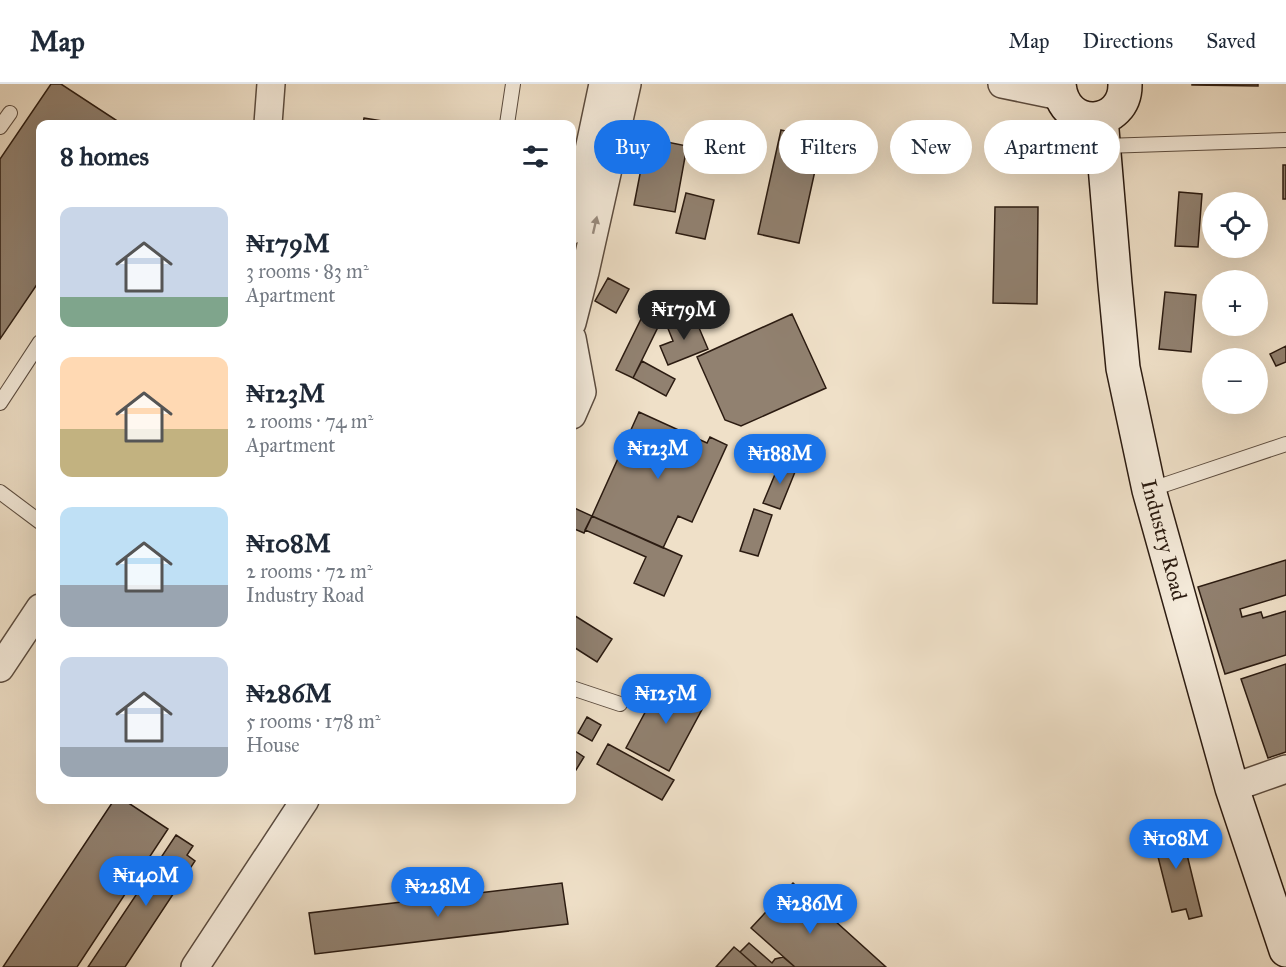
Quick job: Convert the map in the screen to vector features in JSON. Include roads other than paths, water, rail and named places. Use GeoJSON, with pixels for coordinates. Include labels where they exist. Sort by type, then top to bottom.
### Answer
{"type":"FeatureCollection","features":[{"type":"Feature","properties":{"kind":"street"},"geometry":{"type":"LineString","coordinates":[[268,120],[271,84]]}},
{"type":"Feature","properties":{"kind":"street"},"geometry":{"type":"LineString","coordinates":[[576,211],[603,84]]}},
{"type":"Feature","properties":{"kind":"street"},"geometry":{"type":"LineString","coordinates":[[576,306],[627,84]]}},
{"type":"Feature","properties":{"kind":"street"},"geometry":{"type":"LineString","coordinates":[[1002,84],[1059,90],[1069,110],[1090,120]]}},
{"type":"Feature","properties":{"kind":"street"},"geometry":{"type":"LineString","coordinates":[[1110,120],[1123,99],[1125,84]]}},
{"type":"Feature","properties":{"kind":"street","name":"Industry Road"},"geometry":{"type":"LineString","coordinates":[[1106,174],[1123,368],[1149,490],[1232,788],[1286,950]]}},
{"type":"Feature","properties":{"kind":"street"},"geometry":{"type":"LineString","coordinates":[[576,360],[582,392],[576,406]]}},
{"type":"Feature","properties":{"kind":"street"},"geometry":{"type":"LineString","coordinates":[[0,668],[36,614]]}},
{"type":"Feature","properties":{"kind":"street"},"geometry":{"type":"LineString","coordinates":[[1232,788],[1286,769]]}},
{"type":"Feature","properties":{"kind":"street"},"geometry":{"type":"LineString","coordinates":[[195,967],[302,804]]}},
{"type":"Feature","properties":{"kind":"lane"},"geometry":{"type":"LineString","coordinates":[[508,120],[513,84]]}},
{"type":"Feature","properties":{"kind":"lane"},"geometry":{"type":"LineString","coordinates":[[0,127],[10,112]]}},
{"type":"Feature","properties":{"kind":"lane"},"geometry":{"type":"LineString","coordinates":[[1120,133],[1286,140]]}},
{"type":"Feature","properties":{"kind":"lane"},"geometry":{"type":"LineString","coordinates":[[0,403],[36,348]]}},
{"type":"Feature","properties":{"kind":"lane"},"geometry":{"type":"LineString","coordinates":[[1149,490],[1286,444]]}},
{"type":"Feature","properties":{"kind":"lane"},"geometry":{"type":"LineString","coordinates":[[0,492],[36,519]]}},
{"type":"Feature","properties":{"kind":"lane"},"geometry":{"type":"LineString","coordinates":[[576,689],[620,704]]}}]}
